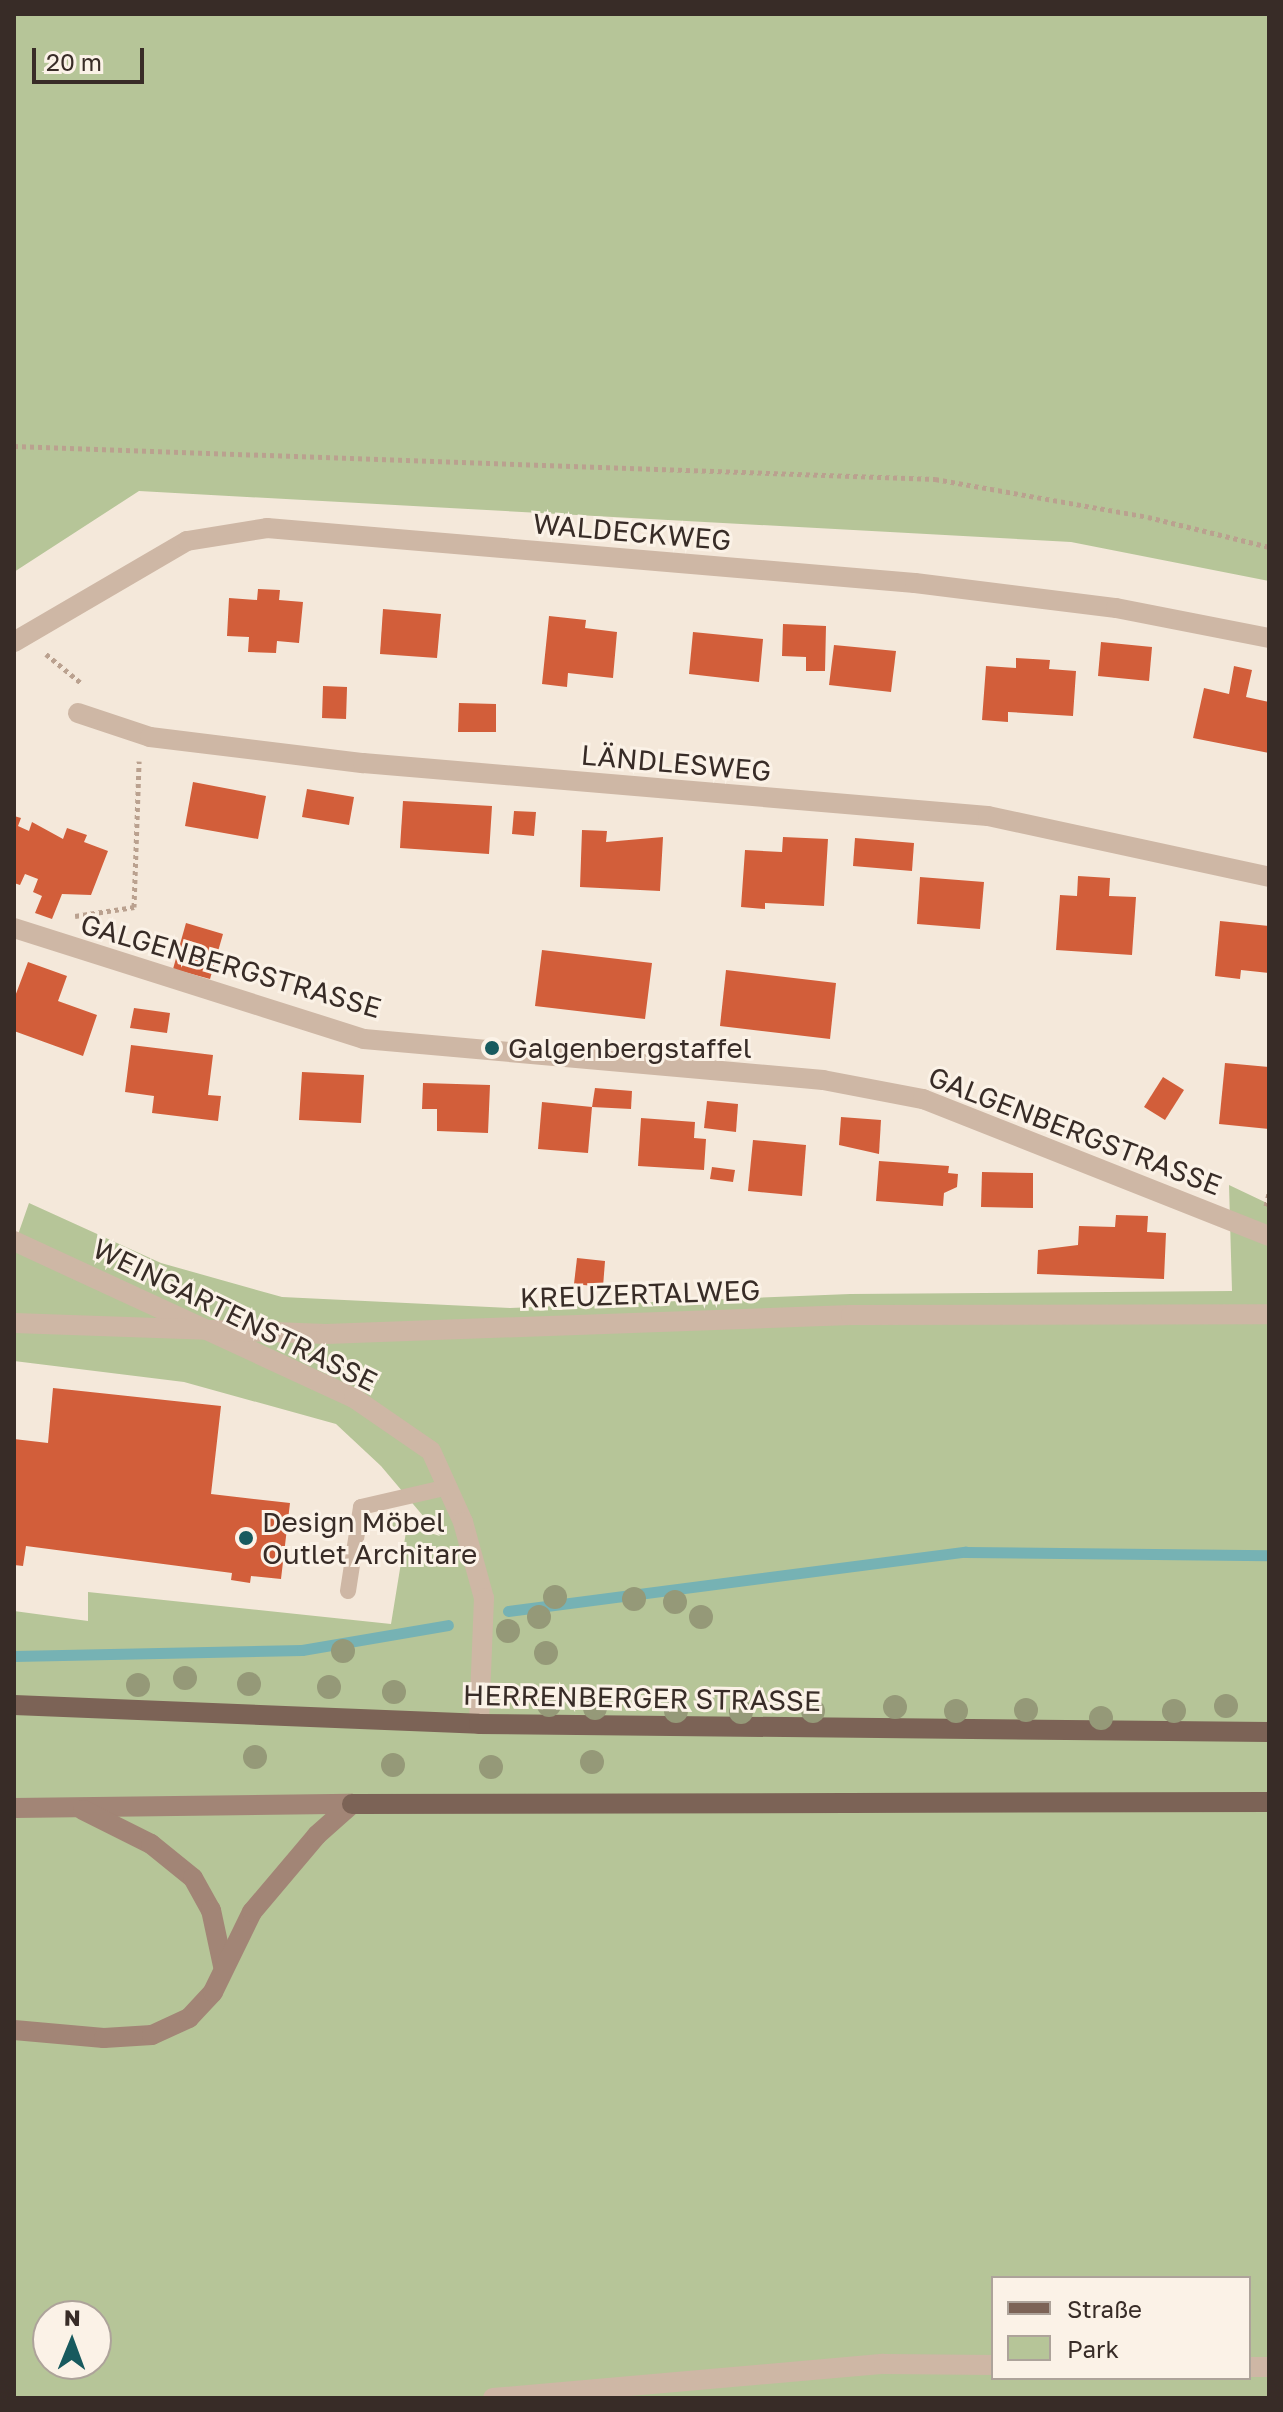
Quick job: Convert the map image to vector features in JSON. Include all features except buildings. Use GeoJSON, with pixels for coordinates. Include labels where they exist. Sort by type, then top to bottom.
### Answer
{"type":"FeatureCollection","features":[{"type":"Feature","properties":{"kind":"main road","name":"HERRENBERGER STRASSE"},"geometry":{"type":"LineString","coordinates":[[14,1705],[479,1724],[1269,1732]]}},
{"type":"Feature","properties":{"kind":"main road"},"geometry":{"type":"LineString","coordinates":[[14,1808],[1269,1802]]}},
{"type":"Feature","properties":{"kind":"main road"},"geometry":{"type":"LineString","coordinates":[[14,2030],[104,2038],[152,2035],[189,2018],[213,1992],[223,1966],[252,1912],[317,1835],[352,1804]]}},
{"type":"Feature","properties":{"kind":"main road"},"geometry":{"type":"LineString","coordinates":[[77,1807],[151,1844],[193,1878],[211,1910],[223,1966]]}},
{"type":"Feature","properties":{"kind":"street","name":"WALDECKWEG"},"geometry":{"type":"LineString","coordinates":[[14,642],[187,541],[267,528],[915,583],[1116,608],[1269,638]]}},
{"type":"Feature","properties":{"kind":"street","name":"LÄNDLESWEG"},"geometry":{"type":"LineString","coordinates":[[78,713],[150,737],[363,763],[988,816],[1269,877]]}},
{"type":"Feature","properties":{"kind":"street","name":"GALGENBERGSTRASSE"},"geometry":{"type":"LineString","coordinates":[[14,928],[364,1039],[823,1080],[923,1099],[1269,1236]]}},
{"type":"Feature","properties":{"kind":"street","name":"WEINGARTENSTRASSE"},"geometry":{"type":"LineString","coordinates":[[14,1241],[354,1398],[431,1451],[448,1487],[484,1598],[479,1724]]}},
{"type":"Feature","properties":{"kind":"street","name":"KREUZERTALWEG"},"geometry":{"type":"LineString","coordinates":[[14,1323],[201,1327],[326,1334],[851,1315],[1269,1314]]}},
{"type":"Feature","properties":{"kind":"street"},"geometry":{"type":"LineString","coordinates":[[493,2398],[884,2364],[991,2365]]}},
{"type":"Feature","properties":{"kind":"lane"},"geometry":{"type":"LineString","coordinates":[[348,1591],[361,1507],[448,1487]]}},
{"type":"Feature","properties":{"kind":"path"},"geometry":{"type":"LineString","coordinates":[[14,446],[935,479],[1148,517],[1269,547]]}},
{"type":"Feature","properties":{"kind":"path"},"geometry":{"type":"LineString","coordinates":[[58,944],[67,918],[134,907],[140,732]]}},
{"type":"Feature","properties":{"kind":"green space"},"geometry":{"type":"Polygon","coordinates":[[[14,14],[1269,14],[1269,581],[1071,542],[139,491],[14,572],[14,14]]]}},
{"type":"Feature","properties":{"kind":"green space"},"geometry":{"type":"Polygon","coordinates":[[[1229,1185],[1269,1204],[1269,2398],[14,2398],[14,1611],[88,1621],[88,1592],[391,1624],[406,1532],[385,1525],[385,1519],[440,1536],[381,1466],[336,1424],[184,1382],[14,1361],[14,1246],[29,1203],[161,1263],[282,1297],[510,1308],[850,1294],[1232,1291],[1229,1185]]]}},
{"type":"Feature","properties":{"kind":"waterway"},"geometry":{"type":"LineString","coordinates":[[508,1611],[965,1552],[1269,1555]]}},
{"type":"Feature","properties":{"kind":"waterway"},"geometry":{"type":"LineString","coordinates":[[14,1656],[302,1650],[448,1625]]}},
{"type":"Feature","properties":{"kind":"place","name":"Galgenbergstaffel"},"geometry":{"type":"Point","coordinates":[492,1048]}},
{"type":"Feature","properties":{"kind":"place","name":"Design Möbel Outlet Architare"},"geometry":{"type":"Point","coordinates":[246,1538]}}]}
